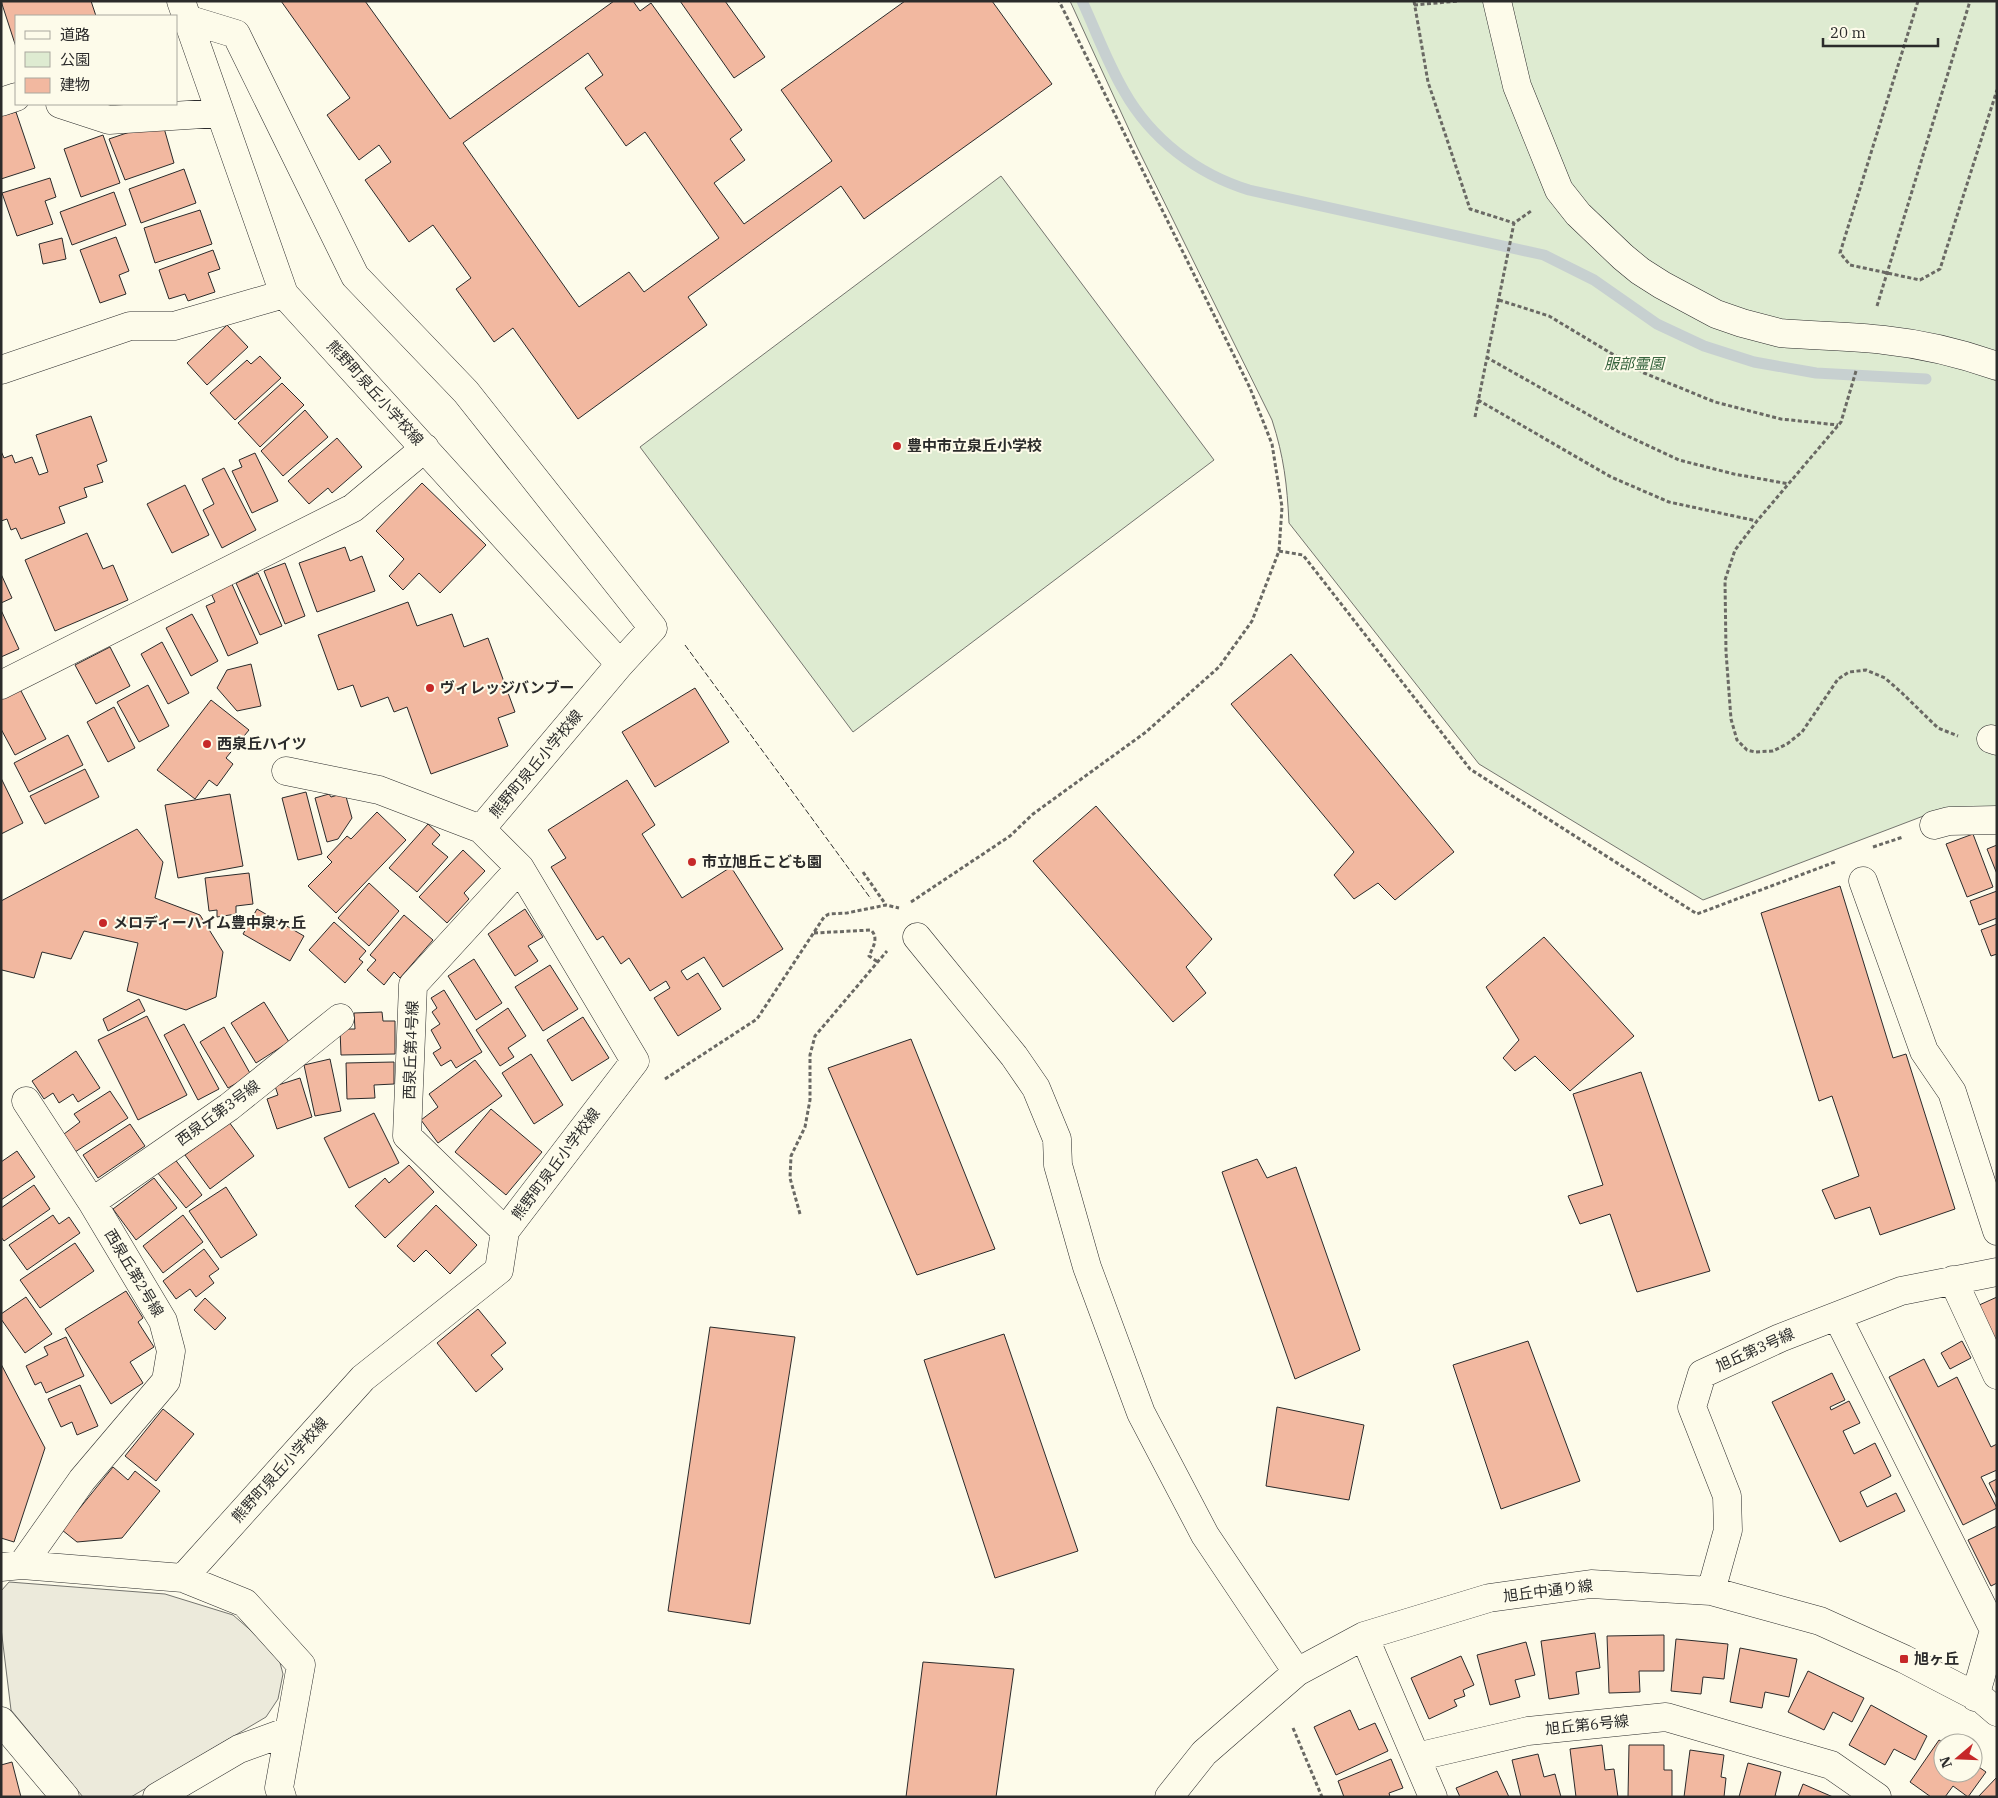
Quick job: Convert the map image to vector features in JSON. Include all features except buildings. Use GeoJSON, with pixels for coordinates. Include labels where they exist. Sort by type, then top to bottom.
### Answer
{"type":"FeatureCollection","features":[{"type":"Feature","properties":{"kind":"street"},"geometry":{"type":"LineString","coordinates":[[1497,1],[1517,86],[1559,190],[1578,214],[1640,271],[1716,314],[1780,333],[1882,339],[1917,344],[1961,354],[1997,366]]}},
{"type":"Feature","properties":{"kind":"street"},"geometry":{"type":"LineString","coordinates":[[184,10],[236,34],[355,276],[466,392],[653,628],[620,664]]}},
{"type":"Feature","properties":{"kind":"street","name":"熊野町泉丘小学校線"},"geometry":{"type":"LineString","coordinates":[[183,1578],[363,1378],[499,1270],[505,1230],[635,1061],[520,868],[481,829],[620,664],[284,294],[184,10]]}},
{"type":"Feature","properties":{"kind":"street"},"geometry":{"type":"LineString","coordinates":[[1,102],[15,97]]}},
{"type":"Feature","properties":{"kind":"street"},"geometry":{"type":"LineString","coordinates":[[63,105],[109,120],[219,113]]}},
{"type":"Feature","properties":{"kind":"street"},"geometry":{"type":"LineString","coordinates":[[1,370],[130,326],[174,326],[284,294]]}},
{"type":"Feature","properties":{"kind":"street"},"geometry":{"type":"LineString","coordinates":[[1,685],[353,508],[424,448]]}},
{"type":"Feature","properties":{"kind":"street"},"geometry":{"type":"LineString","coordinates":[[286,771],[379,790],[481,829]]}},
{"type":"Feature","properties":{"kind":"street"},"geometry":{"type":"LineString","coordinates":[[1934,825],[1949,821],[1997,820]]}},
{"type":"Feature","properties":{"kind":"street","name":"西泉丘第4号線"},"geometry":{"type":"LineString","coordinates":[[505,1230],[407,1136],[413,985],[520,868]]}},
{"type":"Feature","properties":{"kind":"street"},"geometry":{"type":"LineString","coordinates":[[1863,881],[1924,1051],[1952,1092],[1997,1231]]}},
{"type":"Feature","properties":{"kind":"street"},"geometry":{"type":"LineString","coordinates":[[917,937],[1027,1074],[1045,1106],[1057,1139],[1058,1165],[1087,1267],[1142,1413],[1205,1535],[1297,1672]]}},
{"type":"Feature","properties":{"kind":"street","name":"西泉丘第3号線"},"geometry":{"type":"LineString","coordinates":[[92,1202],[229,1107],[340,1018]]}},
{"type":"Feature","properties":{"kind":"street","name":"西泉丘第2号線"},"geometry":{"type":"LineString","coordinates":[[12,1566],[166,1381],[171,1351],[163,1321],[92,1202],[26,1102]]}},
{"type":"Feature","properties":{"kind":"street","name":"旭丘第3号線"},"geometry":{"type":"LineString","coordinates":[[1711,1591],[1728,1530],[1727,1496],[1692,1407],[1702,1374],[1780,1338],[1901,1291],[1997,1272]]}},
{"type":"Feature","properties":{"kind":"street"},"geometry":{"type":"LineString","coordinates":[[1953,1280],[1997,1375]]}},
{"type":"Feature","properties":{"kind":"street"},"geometry":{"type":"LineString","coordinates":[[1837,1316],[1994,1630],[1986,1704]]}},
{"type":"Feature","properties":{"kind":"street"},"geometry":{"type":"LineString","coordinates":[[12,1566],[183,1578],[245,1603],[301,1665],[279,1788],[282,1797]]}},
{"type":"Feature","properties":{"kind":"street","name":"旭丘中通り線"},"geometry":{"type":"LineString","coordinates":[[1169,1797],[1204,1753],[1297,1672],[1364,1636],[1489,1598],[1591,1584],[1711,1591],[1820,1622],[1904,1659],[1986,1704]]}},
{"type":"Feature","properties":{"kind":"street"},"geometry":{"type":"LineString","coordinates":[[1364,1636],[1433,1797]]}},
{"type":"Feature","properties":{"kind":"street","name":"旭丘第6号線"},"geometry":{"type":"LineString","coordinates":[[1416,1757],[1528,1731],[1666,1717],[1831,1765],[1877,1797]]}},
{"type":"Feature","properties":{"kind":"street"},"geometry":{"type":"LineString","coordinates":[[1,1721],[65,1797]]}},
{"type":"Feature","properties":{"kind":"street"},"geometry":{"type":"LineString","coordinates":[[157,1797],[239,1749],[289,1731]]}},
{"type":"Feature","properties":{"kind":"path"},"geometry":{"type":"LineString","coordinates":[[907,906],[1010,836],[1032,814],[1146,732],[1220,667],[1252,621],[1280,551],[1282,507],[1272,444],[1250,388],[1059,1]]}},
{"type":"Feature","properties":{"kind":"path"},"geometry":{"type":"LineString","coordinates":[[1459,1],[1414,3],[1428,82],[1470,209],[1514,223],[1475,417]]}},
{"type":"Feature","properties":{"kind":"path"},"geometry":{"type":"LineString","coordinates":[[1918,1],[1840,253],[1850,265],[1920,280],[1940,269],[1997,90]]}},
{"type":"Feature","properties":{"kind":"path"},"geometry":{"type":"LineString","coordinates":[[1876,311],[1970,1]]}},
{"type":"Feature","properties":{"kind":"path"},"geometry":{"type":"LineString","coordinates":[[1499,300],[1549,316],[1644,373],[1715,402],[1781,419],[1838,425]]}},
{"type":"Feature","properties":{"kind":"path"},"geometry":{"type":"LineString","coordinates":[[1486,357],[1619,432],[1679,460],[1734,474],[1789,484]]}},
{"type":"Feature","properties":{"kind":"path"},"geometry":{"type":"LineString","coordinates":[[1852,382],[1843,417],[1838,425],[1735,550],[1725,580],[1726,652],[1731,719],[1737,740],[1747,750],[1755,752],[1773,751],[1787,744],[1802,732],[1838,679],[1849,672],[1866,670],[1885,678],[1938,728],[1958,736],[1994,740]]}},
{"type":"Feature","properties":{"kind":"path"},"geometry":{"type":"LineString","coordinates":[[1478,400],[1611,476],[1669,502],[1757,521]]}},
{"type":"Feature","properties":{"kind":"path"},"geometry":{"type":"LineString","coordinates":[[1280,551],[1303,556],[1470,769],[1697,914],[1836,861]]}},
{"type":"Feature","properties":{"kind":"path"},"geometry":{"type":"LineString","coordinates":[[1872,848],[1934,825]]}},
{"type":"Feature","properties":{"kind":"path"},"geometry":{"type":"LineString","coordinates":[[864,872],[886,905]]}},
{"type":"Feature","properties":{"kind":"path"},"geometry":{"type":"LineString","coordinates":[[659,1084],[757,1019],[824,917],[829,914],[847,913],[886,905],[902,908]]}},
{"type":"Feature","properties":{"kind":"path"},"geometry":{"type":"LineString","coordinates":[[814,933],[871,930],[875,934],[875,941],[869,956],[878,962]]}},
{"type":"Feature","properties":{"kind":"path"},"geometry":{"type":"LineString","coordinates":[[800,1214],[790,1178],[791,1156],[806,1127],[810,1100],[810,1055],[815,1036],[874,968]]}},
{"type":"Feature","properties":{"kind":"path"},"geometry":{"type":"LineString","coordinates":[[1293,1728],[1322,1797]]}},
{"type":"Feature","properties":{"kind":"green space","name":"服部霊園"},"geometry":{"type":"Polygon","coordinates":[[[1070,1],[1997,1],[1997,808],[1926,815],[1703,900],[1479,764],[1289,523],[1284,471],[1272,420],[1137,147],[1070,1]]]}},
{"type":"Feature","properties":{"kind":"green space"},"geometry":{"type":"Polygon","coordinates":[[[1001,176],[1214,460],[853,732],[640,447],[1001,176]]]}},
{"type":"Feature","properties":{"kind":"shaded area"},"geometry":{"type":"Polygon","coordinates":[[[9,1582],[165,1594],[233,1615],[270,1647],[279,1659],[283,1674],[278,1699],[266,1717],[131,1797],[83,1797],[11,1710],[1,1628],[1,1591],[9,1582]]]}},
{"type":"Feature","properties":{"kind":"waterway"},"geometry":{"type":"LineString","coordinates":[[1082,1],[1107,58],[1135,108],[1162,139],[1177,152],[1211,175],[1249,190],[1544,255],[1594,280],[1657,324],[1704,346],[1754,362],[1816,373],[1926,379]]}},
{"type":"Feature","properties":{"kind":"fence"},"geometry":{"type":"LineString","coordinates":[[685,645],[871,899]]}},
{"type":"Feature","properties":{"kind":"place","name":"豊中市立泉丘小学校"},"geometry":{"type":"Point","coordinates":[897,446]}},
{"type":"Feature","properties":{"kind":"place","name":"ヴィレッジバンブー"},"geometry":{"type":"Point","coordinates":[430,688]}},
{"type":"Feature","properties":{"kind":"place","name":"西泉丘ハイツ"},"geometry":{"type":"Point","coordinates":[207,744]}},
{"type":"Feature","properties":{"kind":"place","name":"市立旭丘こども園"},"geometry":{"type":"Point","coordinates":[692,862]}},
{"type":"Feature","properties":{"kind":"place","name":"メロディーハイム豊中泉ヶ丘"},"geometry":{"type":"Point","coordinates":[103,923]}},
{"type":"Feature","properties":{"kind":"place","name":"旭ヶ丘"},"geometry":{"type":"Point","coordinates":[1904,1659]}}]}
